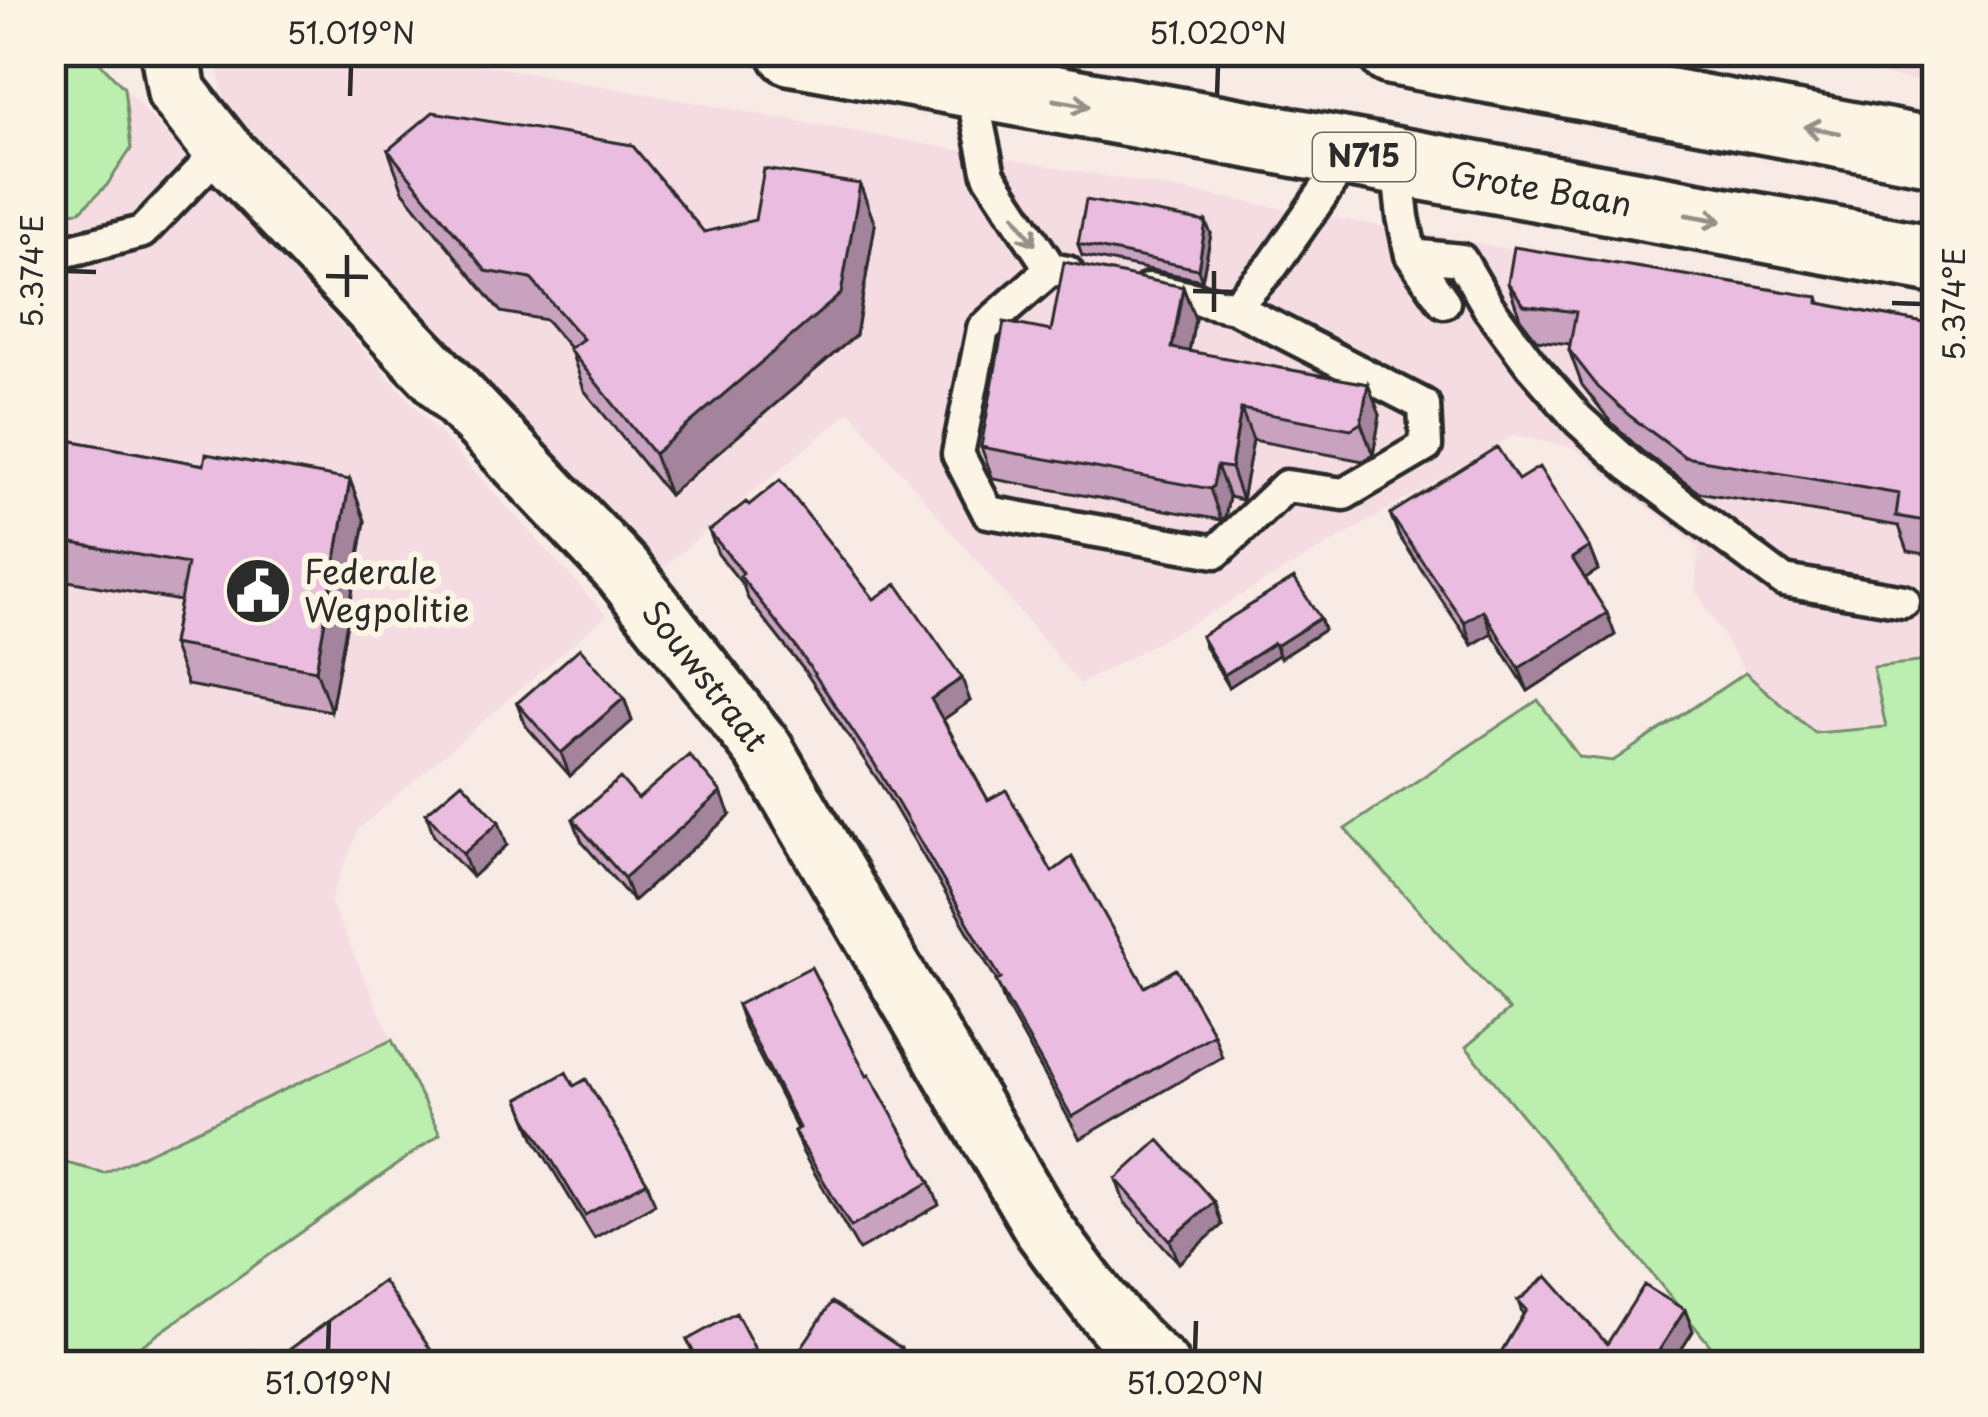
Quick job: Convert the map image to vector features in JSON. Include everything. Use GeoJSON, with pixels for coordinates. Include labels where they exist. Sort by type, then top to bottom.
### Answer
{"type":"FeatureCollection","features":[{"type":"Feature","properties":{"kind":"main road","name":"Grote Baan"},"geometry":{"type":"LineString","coordinates":[[792,51],[1937,260]]}},
{"type":"Feature","properties":{"kind":"main road"},"geometry":{"type":"LineString","coordinates":[[1393,51],[1937,152]]}},
{"type":"Feature","properties":{"kind":"street","name":"Souwstraat"},"geometry":{"type":"LineString","coordinates":[[170,51],[177,92],[222,149],[623,571],[764,750],[1044,1229],[1096,1301],[1160,1366]]}},
{"type":"Feature","properties":{"kind":"lane"},"geometry":{"type":"LineString","coordinates":[[970,84],[989,175],[1051,269],[1234,307],[1424,405],[1426,446],[1344,494],[1286,486],[1216,552],[988,512],[958,454],[982,329],[1051,269]]}},
{"type":"Feature","properties":{"kind":"lane"},"geometry":{"type":"LineString","coordinates":[[51,255],[142,232],[222,149]]}},
{"type":"Feature","properties":{"kind":"lane"},"geometry":{"type":"LineString","coordinates":[[1234,307],[1273,265],[1330,183],[1366,157],[1402,217],[1411,255],[1444,302]]}},
{"type":"Feature","properties":{"kind":"lane"},"geometry":{"type":"LineString","coordinates":[[1411,255],[1461,260],[1531,365],[1579,420],[1630,466],[1784,581],[1904,601]]}},
{"type":"Feature","properties":{"kind":"shaded area"},"geometry":{"type":"Polygon","coordinates":[[[221,51],[407,51],[1937,326],[1937,660],[1874,667],[1887,727],[1815,734],[1745,673],[1695,589],[1699,547],[1574,448],[1515,435],[1080,684],[850,411],[657,572],[227,107],[219,76],[221,51]]]}},
{"type":"Feature","properties":{"kind":"shaded area"},"geometry":{"type":"Polygon","coordinates":[[[1751,51],[1937,51],[1937,85],[1751,51]]]}},
{"type":"Feature","properties":{"kind":"shaded area"},"geometry":{"type":"Polygon","coordinates":[[[124,88],[606,615],[359,828],[330,901],[392,1040],[104,1173],[51,1159],[51,213],[80,211],[131,149],[124,88]]]}},
{"type":"Feature","properties":{"kind":"green space"},"geometry":{"type":"Polygon","coordinates":[[[51,51],[89,51],[124,88],[131,149],[107,185],[80,211],[51,213],[51,51]]]}},
{"type":"Feature","properties":{"kind":"green space"},"geometry":{"type":"Polygon","coordinates":[[[1937,660],[1937,1366],[1687,1366],[1710,1345],[1466,1047],[1509,1010],[1345,829],[1538,700],[1579,757],[1613,761],[1745,673],[1815,733],[1886,727],[1873,667],[1937,660]]]}},
{"type":"Feature","properties":{"kind":"green space"},"geometry":{"type":"Polygon","coordinates":[[[392,1040],[440,1134],[113,1366],[51,1366],[51,1159],[104,1173],[392,1040]]]}},
{"type":"Feature","properties":{"kind":"building"},"geometry":{"type":"Polygon","coordinates":[[[433,112],[632,145],[704,232],[755,220],[764,169],[860,184],[841,294],[654,454],[569,349],[583,339],[531,279],[486,271],[388,150],[433,112]]]}},
{"type":"Feature","properties":{"kind":"building"},"geometry":{"type":"Polygon","coordinates":[[[1086,200],[1206,222],[1198,269],[1078,244],[1086,200]]]}},
{"type":"Feature","properties":{"kind":"building"},"geometry":{"type":"Polygon","coordinates":[[[1514,247],[1818,297],[1818,303],[1929,324],[1931,315],[1937,316],[1937,523],[1896,516],[1899,494],[1685,457],[1598,387],[1569,350],[1576,312],[1524,305],[1508,283],[1514,247]]]}},
{"type":"Feature","properties":{"kind":"building"},"geometry":{"type":"Polygon","coordinates":[[[1064,262],[1183,287],[1172,348],[1368,384],[1361,423],[1351,429],[1241,409],[1231,468],[1217,466],[1210,489],[981,447],[1004,322],[1051,331],[1064,262]]]}},
{"type":"Feature","properties":{"kind":"building","name":"Federale Wegpolitie"},"geometry":{"type":"Polygon","coordinates":[[[51,437],[204,465],[206,454],[350,480],[316,670],[172,644],[187,564],[51,539],[51,437]]]}},
{"type":"Feature","properties":{"kind":"building"},"geometry":{"type":"Polygon","coordinates":[[[1497,447],[1518,480],[1539,467],[1589,547],[1572,558],[1607,613],[1519,668],[1483,610],[1464,622],[1390,514],[1497,447]]]}},
{"type":"Feature","properties":{"kind":"building"},"geometry":{"type":"Polygon","coordinates":[[[780,480],[874,599],[897,584],[962,678],[931,699],[988,800],[1006,790],[1052,872],[1072,857],[1145,987],[1176,969],[1214,1034],[1072,1117],[996,981],[1001,979],[874,763],[796,647],[709,531],[780,480]]]}},
{"type":"Feature","properties":{"kind":"building"},"geometry":{"type":"Polygon","coordinates":[[[1294,578],[1320,618],[1224,675],[1201,636],[1294,578]]]}},
{"type":"Feature","properties":{"kind":"building"},"geometry":{"type":"Polygon","coordinates":[[[580,648],[624,698],[561,753],[517,703],[580,648]]]}},
{"type":"Feature","properties":{"kind":"building"},"geometry":{"type":"Polygon","coordinates":[[[689,755],[721,792],[624,878],[573,819],[620,778],[638,799],[689,755]]]}},
{"type":"Feature","properties":{"kind":"building"},"geometry":{"type":"Polygon","coordinates":[[[462,782],[499,822],[463,854],[426,813],[462,782]]]}},
{"type":"Feature","properties":{"kind":"building"},"geometry":{"type":"Polygon","coordinates":[[[811,967],[867,1076],[930,1182],[851,1227],[794,1131],[799,1128],[737,1005],[811,967]]]}},
{"type":"Feature","properties":{"kind":"building"},"geometry":{"type":"Polygon","coordinates":[[[566,1072],[574,1086],[586,1079],[647,1182],[585,1215],[519,1099],[566,1072]]]}},
{"type":"Feature","properties":{"kind":"building"},"geometry":{"type":"Polygon","coordinates":[[[1159,1140],[1214,1202],[1170,1240],[1116,1179],[1159,1140]]]}},
{"type":"Feature","properties":{"kind":"building"},"geometry":{"type":"Polygon","coordinates":[[[1547,1276],[1607,1344],[1644,1285],[1685,1310],[1649,1366],[1636,1366],[1613,1351],[1605,1366],[1493,1366],[1526,1310],[1518,1301],[1547,1276]]]}},
{"type":"Feature","properties":{"kind":"building"},"geometry":{"type":"Polygon","coordinates":[[[383,1281],[442,1366],[267,1366],[383,1281]]]}},
{"type":"Feature","properties":{"kind":"building"},"geometry":{"type":"Polygon","coordinates":[[[832,1302],[901,1348],[889,1366],[789,1366],[832,1302]]]}},
{"type":"Feature","properties":{"kind":"building"},"geometry":{"type":"Polygon","coordinates":[[[736,1313],[755,1349],[722,1366],[701,1366],[687,1340],[736,1313]]]}},
{"type":"Feature","properties":{"kind":"building"},"geometry":{"type":"Polygon","coordinates":[[[252,1350],[263,1366],[230,1366],[252,1350]]]}},
{"type":"Feature","properties":{"kind":"building"},"geometry":{"type":"Polygon","coordinates":[[[527,1356],[534,1366],[512,1366],[527,1356]]]}},
{"type":"Feature","properties":{"kind":"place","name":"Federale Wegpolitie"},"geometry":{"type":"Point","coordinates":[258,591]}}]}
